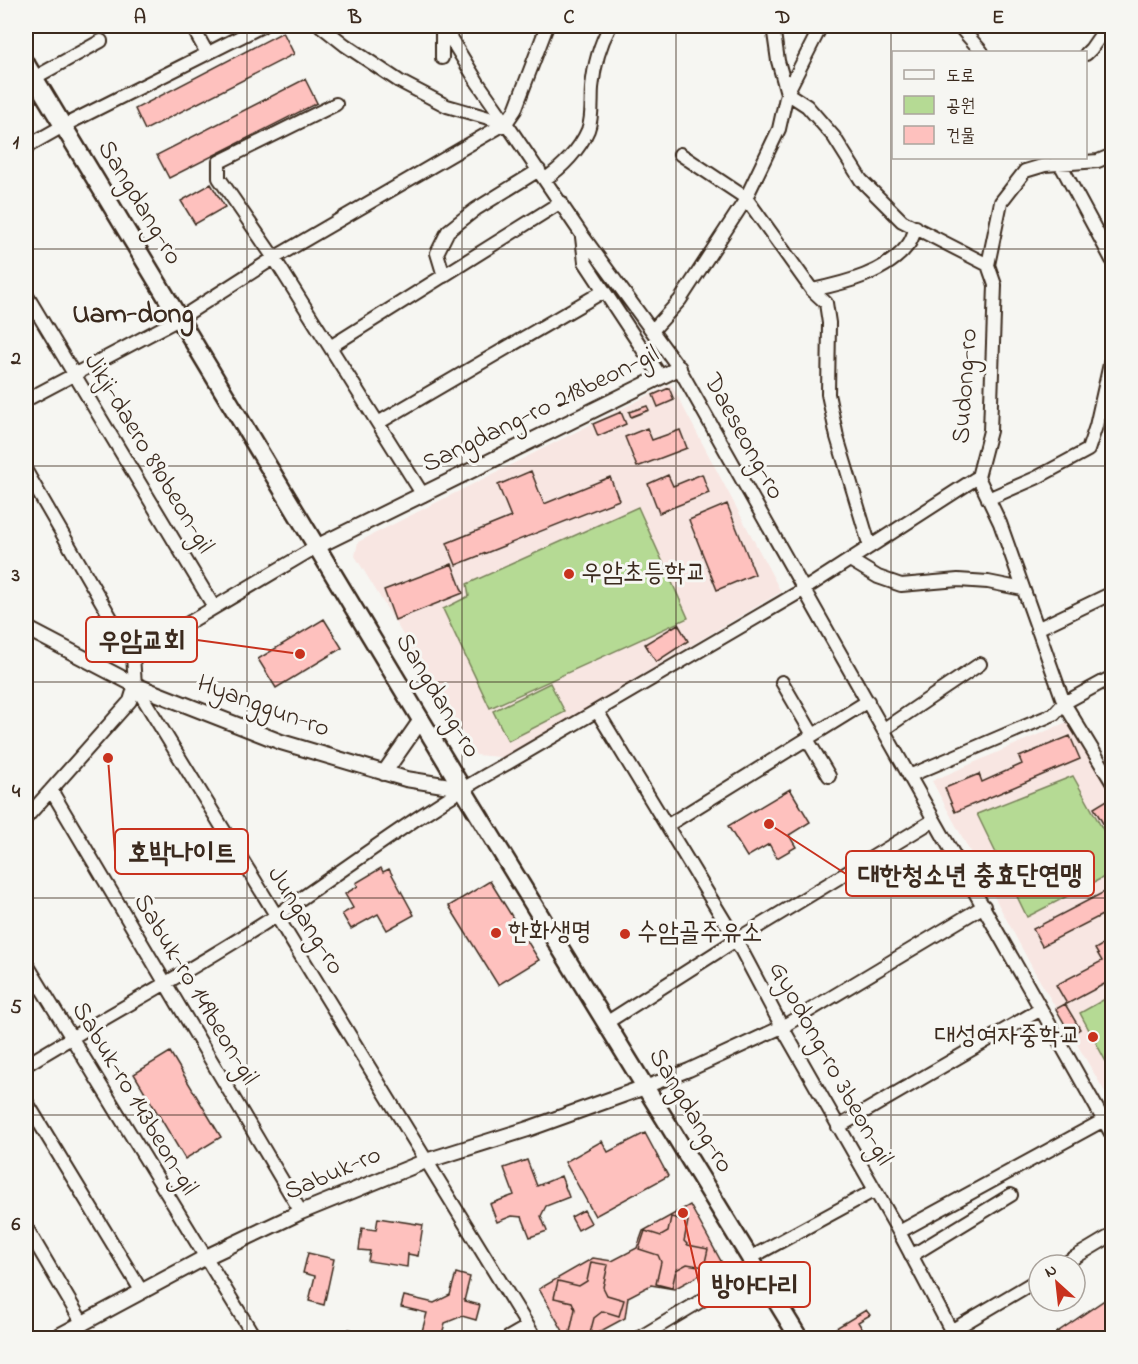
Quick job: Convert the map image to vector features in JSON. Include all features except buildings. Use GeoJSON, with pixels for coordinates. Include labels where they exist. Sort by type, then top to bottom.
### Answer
{"type":"FeatureCollection","features":[{"type":"Feature","properties":{"kind":"main road","name":"Sangdang-ro"},"geometry":{"type":"LineString","coordinates":[[30,71],[462,788],[799,1338]]}},
{"type":"Feature","properties":{"kind":"street"},"geometry":{"type":"LineString","coordinates":[[192,26],[207,53]]}},
{"type":"Feature","properties":{"kind":"street"},"geometry":{"type":"LineString","coordinates":[[26,147],[63,126],[262,26]]}},
{"type":"Feature","properties":{"kind":"street"},"geometry":{"type":"LineString","coordinates":[[321,26],[379,68],[426,95],[447,106],[506,123]]}},
{"type":"Feature","properties":{"kind":"street"},"geometry":{"type":"LineString","coordinates":[[442,58],[443,26]]}},
{"type":"Feature","properties":{"kind":"street","name":"Daeseong-ro"},"geometry":{"type":"LineString","coordinates":[[443,26],[478,83],[582,234],[679,368],[1112,1135]]}},
{"type":"Feature","properties":{"kind":"street"},"geometry":{"type":"LineString","coordinates":[[26,400],[179,319],[274,258],[506,123],[515,110],[547,26]]}},
{"type":"Feature","properties":{"kind":"street"},"geometry":{"type":"LineString","coordinates":[[444,276],[437,253],[448,231],[476,209],[542,174],[562,167],[587,131],[591,119],[595,61],[601,42],[610,26]]}},
{"type":"Feature","properties":{"kind":"street"},"geometry":{"type":"LineString","coordinates":[[773,26],[778,61],[787,93],[807,106],[834,137],[861,180],[902,220],[988,265]]}},
{"type":"Feature","properties":{"kind":"street"},"geometry":{"type":"LineString","coordinates":[[652,331],[680,300],[746,198],[779,129],[787,93],[821,26]]}},
{"type":"Feature","properties":{"kind":"street"},"geometry":{"type":"LineString","coordinates":[[959,26],[981,51]]}},
{"type":"Feature","properties":{"kind":"street"},"geometry":{"type":"LineString","coordinates":[[1087,53],[1107,26]]}},
{"type":"Feature","properties":{"kind":"street","name":"Sangdang-ro"},"geometry":{"type":"LineString","coordinates":[[30,71],[101,41]]}},
{"type":"Feature","properties":{"kind":"street","name":"Sangdang-ro 218beon-gil"},"geometry":{"type":"LineString","coordinates":[[336,104],[219,162],[219,178],[274,258],[423,495]]}},
{"type":"Feature","properties":{"kind":"street"},"geometry":{"type":"LineString","coordinates":[[680,154],[746,198],[812,290],[826,303],[829,323],[828,394],[837,438],[870,547]]}},
{"type":"Feature","properties":{"kind":"street","name":"Sudong-ro"},"geometry":{"type":"LineString","coordinates":[[1113,155],[1098,161],[1058,160],[1025,171],[1001,202],[988,265],[995,285],[990,431],[978,477],[1000,523],[1064,703],[1113,782]]}},
{"type":"Feature","properties":{"kind":"street"},"geometry":{"type":"LineString","coordinates":[[1058,160],[1113,260]]}},
{"type":"Feature","properties":{"kind":"street"},"geometry":{"type":"LineString","coordinates":[[330,347],[561,202]]}},
{"type":"Feature","properties":{"kind":"street"},"geometry":{"type":"LineString","coordinates":[[812,290],[843,283],[886,265],[909,244],[916,227]]}},
{"type":"Feature","properties":{"kind":"street"},"geometry":{"type":"LineString","coordinates":[[582,234],[585,262],[661,377]]}},
{"type":"Feature","properties":{"kind":"street"},"geometry":{"type":"LineString","coordinates":[[378,423],[604,291]]}},
{"type":"Feature","properties":{"kind":"street","name":"Jikji-daero 890beon-gil"},"geometry":{"type":"LineString","coordinates":[[26,294],[214,607]]}},
{"type":"Feature","properties":{"kind":"street"},"geometry":{"type":"LineString","coordinates":[[988,499],[1036,478],[1088,450],[1113,355]]}},
{"type":"Feature","properties":{"kind":"street","name":"Sangdang-ro 218beon-gil"},"geometry":{"type":"LineString","coordinates":[[316,547],[679,368]]}},
{"type":"Feature","properties":{"kind":"street","name":"Jungang-ro"},"geometry":{"type":"LineString","coordinates":[[26,471],[133,656],[135,685],[535,1338]]}},
{"type":"Feature","properties":{"kind":"street"},"geometry":{"type":"LineString","coordinates":[[26,1065],[275,916],[462,788],[803,590],[978,477]]}},
{"type":"Feature","properties":{"kind":"street"},"geometry":{"type":"LineString","coordinates":[[133,656],[316,547]]}},
{"type":"Feature","properties":{"kind":"street"},"geometry":{"type":"LineString","coordinates":[[850,560],[878,577],[901,585],[958,580],[988,582],[1023,589]]}},
{"type":"Feature","properties":{"kind":"street"},"geometry":{"type":"LineString","coordinates":[[1037,629],[1108,595]]}},
{"type":"Feature","properties":{"kind":"street","name":"Hyanggun-ro"},"geometry":{"type":"LineString","coordinates":[[26,628],[135,685],[281,742],[406,779],[462,788]]}},
{"type":"Feature","properties":{"kind":"street"},"geometry":{"type":"LineString","coordinates":[[884,729],[980,664]]}},
{"type":"Feature","properties":{"kind":"street"},"geometry":{"type":"LineString","coordinates":[[909,777],[1054,714],[1064,703],[1113,676]]}},
{"type":"Feature","properties":{"kind":"street"},"geometry":{"type":"LineString","coordinates":[[782,682],[829,776]]}},
{"type":"Feature","properties":{"kind":"street"},"geometry":{"type":"LineString","coordinates":[[26,818],[130,701],[135,685]]}},
{"type":"Feature","properties":{"kind":"street"},"geometry":{"type":"LineString","coordinates":[[668,825],[868,701]]}},
{"type":"Feature","properties":{"kind":"street","name":"Gyodong-ro 3beon-gil"},"geometry":{"type":"LineString","coordinates":[[597,711],[736,940],[782,1027],[899,1232],[953,1335]]}},
{"type":"Feature","properties":{"kind":"street"},"geometry":{"type":"LineString","coordinates":[[384,773],[421,720]]}},
{"type":"Feature","properties":{"kind":"street","name":"Sabuk-ro 149beon-gil"},"geometry":{"type":"LineString","coordinates":[[51,790],[301,1212]]}},
{"type":"Feature","properties":{"kind":"street"},"geometry":{"type":"LineString","coordinates":[[606,1023],[736,940],[934,820]]}},
{"type":"Feature","properties":{"kind":"street"},"geometry":{"type":"LineString","coordinates":[[645,1087],[689,1070],[782,1027],[984,906]]}},
{"type":"Feature","properties":{"kind":"street","name":"Sabuk-ro 143beon-gil"},"geometry":{"type":"LineString","coordinates":[[26,963],[255,1338]]}},
{"type":"Feature","properties":{"kind":"street"},"geometry":{"type":"LineString","coordinates":[[838,1127],[1041,1009]]}},
{"type":"Feature","properties":{"kind":"street","name":"Sabuk-ro"},"geometry":{"type":"LineString","coordinates":[[55,1338],[206,1257],[301,1212],[426,1161],[528,1129],[645,1087]]}},
{"type":"Feature","properties":{"kind":"street"},"geometry":{"type":"LineString","coordinates":[[26,1101],[141,1292]]}},
{"type":"Feature","properties":{"kind":"street"},"geometry":{"type":"LineString","coordinates":[[899,1232],[1104,1120]]}},
{"type":"Feature","properties":{"kind":"street"},"geometry":{"type":"LineString","coordinates":[[639,1338],[753,1263],[875,1190]]}},
{"type":"Feature","properties":{"kind":"street"},"geometry":{"type":"LineString","coordinates":[[911,1256],[1011,1195]]}},
{"type":"Feature","properties":{"kind":"street"},"geometry":{"type":"LineString","coordinates":[[26,1227],[83,1324]]}},
{"type":"Feature","properties":{"kind":"street"},"geometry":{"type":"LineString","coordinates":[[1082,1253],[1113,1235]]}},
{"type":"Feature","properties":{"kind":"street"},"geometry":{"type":"LineString","coordinates":[[953,1335],[1027,1287]]}},
{"type":"Feature","properties":{"kind":"street"},"geometry":{"type":"LineString","coordinates":[[508,1338],[528,1327]]}},
{"type":"Feature","properties":{"kind":"shaded area","name":"우암초등학교"},"geometry":{"type":"Polygon","coordinates":[[[671,384],[781,592],[611,693],[511,758],[476,755],[355,556],[358,542],[671,384]]]}},
{"type":"Feature","properties":{"kind":"shaded area"},"geometry":{"type":"Polygon","coordinates":[[[1067,722],[1112,796],[1112,1104],[1033,969],[932,781],[1067,722]]]}},
{"type":"Feature","properties":{"kind":"green space"},"geometry":{"type":"Polygon","coordinates":[[[638,507],[688,618],[490,708],[443,609],[469,596],[467,584],[638,507]]]}},
{"type":"Feature","properties":{"kind":"green space"},"geometry":{"type":"Polygon","coordinates":[[[550,683],[565,712],[508,741],[493,711],[550,683]]]}},
{"type":"Feature","properties":{"kind":"green space"},"geometry":{"type":"Polygon","coordinates":[[[1073,776],[1112,846],[1112,873],[1027,917],[977,814],[1073,776]]]}},
{"type":"Feature","properties":{"kind":"green space"},"geometry":{"type":"Polygon","coordinates":[[[1112,995],[1112,1073],[1080,1013],[1112,995]]]}},
{"type":"Feature","properties":{"kind":"place","name":"우암초등학교"},"geometry":{"type":"Point","coordinates":[569,574]}},
{"type":"Feature","properties":{"kind":"place","name":"우암교회"},"geometry":{"type":"Point","coordinates":[300,654]}},
{"type":"Feature","properties":{"kind":"place","name":"호박나이트"},"geometry":{"type":"Point","coordinates":[108,758]}},
{"type":"Feature","properties":{"kind":"place","name":"대한청소년 충효단연맹"},"geometry":{"type":"Point","coordinates":[769,824]}},
{"type":"Feature","properties":{"kind":"place","name":"한화생명"},"geometry":{"type":"Point","coordinates":[496,933]}},
{"type":"Feature","properties":{"kind":"place","name":"수암골주유소"},"geometry":{"type":"Point","coordinates":[625,934]}},
{"type":"Feature","properties":{"kind":"place","name":"대성여자중학교"},"geometry":{"type":"Point","coordinates":[1093,1037]}},
{"type":"Feature","properties":{"kind":"place","name":"방아다리"},"geometry":{"type":"Point","coordinates":[683,1213]}},
{"type":"Feature","properties":{"kind":"district","name":"Uam-dong"},"geometry":{"type":"Point","coordinates":[133,315]}}]}
